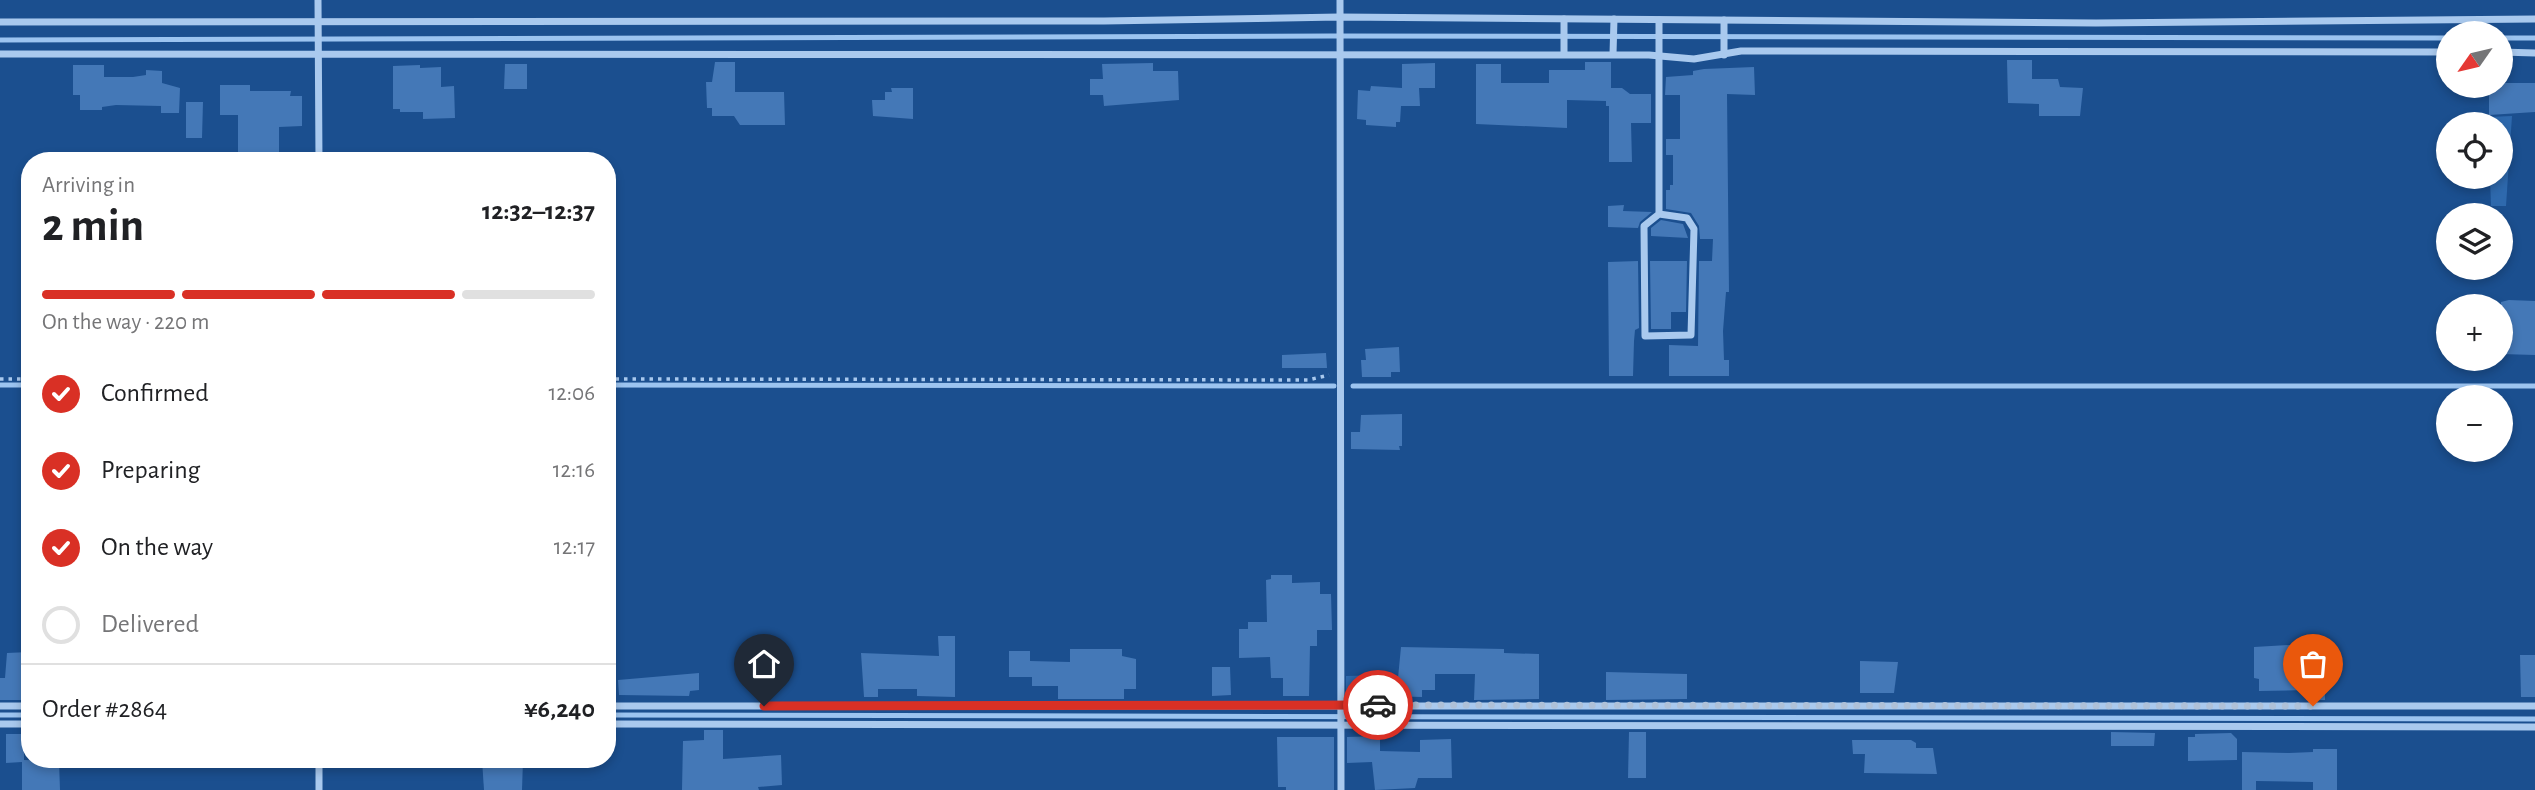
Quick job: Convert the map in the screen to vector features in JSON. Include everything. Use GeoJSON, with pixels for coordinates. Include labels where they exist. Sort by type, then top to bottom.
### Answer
{"type":"FeatureCollection","features":[{"type":"Feature","properties":{"kind":"street"},"geometry":{"type":"LineString","coordinates":[[318,0],[319,152]]}},
{"type":"Feature","properties":{"kind":"street"},"geometry":{"type":"LineString","coordinates":[[1339,0],[1341,790]]}},
{"type":"Feature","properties":{"kind":"street"},"geometry":{"type":"LineString","coordinates":[[0,22],[1104,22],[1339,18],[2096,23],[2535,19]]}},
{"type":"Feature","properties":{"kind":"street"},"geometry":{"type":"LineString","coordinates":[[1564,19],[1564,49]]}},
{"type":"Feature","properties":{"kind":"street"},"geometry":{"type":"LineString","coordinates":[[1614,19],[1614,54]]}},
{"type":"Feature","properties":{"kind":"street"},"geometry":{"type":"LineString","coordinates":[[1659,20],[1659,214]]}},
{"type":"Feature","properties":{"kind":"street"},"geometry":{"type":"LineString","coordinates":[[1724,20],[1724,55]]}},
{"type":"Feature","properties":{"kind":"street"},"geometry":{"type":"LineString","coordinates":[[0,54],[318,50],[1340,53],[1564,49],[1694,59],[1741,51],[2436,52]]}},
{"type":"Feature","properties":{"kind":"street"},"geometry":{"type":"LineString","coordinates":[[2513,52],[2535,53]]}},
{"type":"Feature","properties":{"kind":"street"},"geometry":{"type":"LineString","coordinates":[[1659,214],[1687,218],[1694,229],[1691,335],[1645,335],[1644,226],[1659,214]]}},
{"type":"Feature","properties":{"kind":"street"},"geometry":{"type":"LineString","coordinates":[[0,706],[21,706]]}},
{"type":"Feature","properties":{"kind":"street"},"geometry":{"type":"LineString","coordinates":[[616,706],[2535,727]]}},
{"type":"Feature","properties":{"kind":"street"},"geometry":{"type":"LineString","coordinates":[[616,724],[1341,715],[2535,706]]}},
{"type":"Feature","properties":{"kind":"street"},"geometry":{"type":"LineString","coordinates":[[0,724],[21,724]]}},
{"type":"Feature","properties":{"kind":"street"},"geometry":{"type":"LineString","coordinates":[[319,768],[319,790]]}},
{"type":"Feature","properties":{"kind":"path"},"geometry":{"type":"LineString","coordinates":[[616,379],[1308,380],[1340,369]]}},
{"type":"Feature","properties":{"kind":"path"},"geometry":{"type":"LineString","coordinates":[[0,379],[21,379]]}},
{"type":"Feature","properties":{"kind":"shaded area"},"geometry":{"type":"Polygon","coordinates":[[[2490,189],[2507,189],[2506,203],[2491,203],[2490,189]]]}},
{"type":"Feature","properties":{"kind":"shaded area"},"geometry":{"type":"Polygon","coordinates":[[[1381,675],[1382,699],[1350,700],[1346,695],[1346,676],[1381,675]]]}},
{"type":"Feature","properties":{"kind":"building"},"geometry":{"type":"Polygon","coordinates":[[[2007,60],[2032,60],[2032,79],[2058,79],[2060,87],[2083,88],[2080,116],[2039,116],[2039,104],[2008,103],[2007,60]]]}},
{"type":"Feature","properties":{"kind":"building"},"geometry":{"type":"Polygon","coordinates":[[[715,62],[735,62],[735,92],[784,92],[785,125],[740,125],[734,116],[712,116],[712,108],[707,108],[706,82],[712,82],[715,62]]]}},
{"type":"Feature","properties":{"kind":"building"},"geometry":{"type":"Polygon","coordinates":[[[1585,62],[1611,62],[1611,88],[1622,88],[1630,94],[1651,94],[1651,123],[1631,123],[1632,162],[1609,162],[1609,106],[1606,106],[1606,101],[1567,100],[1567,128],[1476,124],[1476,64],[1501,64],[1501,83],[1549,83],[1549,70],[1585,70],[1585,62]]]}},
{"type":"Feature","properties":{"kind":"building"},"geometry":{"type":"Polygon","coordinates":[[[1153,63],[1153,71],[1178,71],[1179,100],[1104,106],[1103,95],[1090,95],[1090,79],[1103,79],[1102,64],[1153,63]]]}},
{"type":"Feature","properties":{"kind":"building"},"geometry":{"type":"Polygon","coordinates":[[[1435,63],[1435,88],[1419,88],[1420,106],[1401,106],[1400,122],[1396,122],[1396,127],[1366,125],[1366,120],[1357,119],[1358,90],[1370,91],[1371,86],[1402,88],[1402,64],[1435,63]]]}},
{"type":"Feature","properties":{"kind":"building"},"geometry":{"type":"Polygon","coordinates":[[[505,64],[527,64],[527,89],[504,89],[505,64]]]}},
{"type":"Feature","properties":{"kind":"building"},"geometry":{"type":"Polygon","coordinates":[[[73,65],[104,65],[104,77],[133,77],[146,75],[146,70],[162,71],[162,83],[180,88],[179,113],[161,113],[161,106],[116,105],[102,107],[102,110],[80,110],[80,95],[73,95],[73,65]]]}},
{"type":"Feature","properties":{"kind":"building"},"geometry":{"type":"Polygon","coordinates":[[[420,65],[420,68],[441,67],[441,87],[454,86],[455,118],[423,119],[423,112],[400,112],[400,109],[393,109],[393,66],[420,65]]]}},
{"type":"Feature","properties":{"kind":"building"},"geometry":{"type":"Polygon","coordinates":[[[1754,67],[1755,95],[1727,94],[1729,292],[1726,292],[1723,331],[1724,360],[1729,360],[1729,376],[1669,376],[1669,345],[1698,346],[1699,261],[1712,261],[1713,239],[1700,239],[1699,226],[1691,213],[1666,209],[1666,190],[1670,190],[1670,185],[1673,185],[1673,155],[1666,155],[1666,139],[1680,139],[1680,95],[1665,95],[1666,77],[1693,75],[1693,71],[1704,69],[1754,67]]]}},
{"type":"Feature","properties":{"kind":"building"},"geometry":{"type":"Polygon","coordinates":[[[2513,83],[2535,83],[2535,112],[2489,112],[2489,98],[2513,98],[2513,83]]]}},
{"type":"Feature","properties":{"kind":"building"},"geometry":{"type":"Polygon","coordinates":[[[220,85],[250,85],[250,91],[291,91],[290,96],[302,96],[302,126],[279,127],[279,152],[238,152],[238,115],[220,115],[220,85]]]}},
{"type":"Feature","properties":{"kind":"building"},"geometry":{"type":"Polygon","coordinates":[[[891,88],[913,88],[913,119],[873,116],[872,100],[885,100],[885,92],[892,92],[891,88]]]}},
{"type":"Feature","properties":{"kind":"building"},"geometry":{"type":"Polygon","coordinates":[[[186,102],[203,102],[202,138],[186,138],[186,102]]]}},
{"type":"Feature","properties":{"kind":"building"},"geometry":{"type":"Polygon","coordinates":[[[1624,205],[1623,211],[1652,212],[1640,222],[1638,228],[1608,227],[1608,206],[1624,205]]]}},
{"type":"Feature","properties":{"kind":"building"},"geometry":{"type":"Polygon","coordinates":[[[1661,220],[1683,224],[1688,238],[1651,236],[1651,228],[1661,220]]]}},
{"type":"Feature","properties":{"kind":"building"},"geometry":{"type":"Polygon","coordinates":[[[1638,261],[1639,328],[1635,330],[1633,376],[1609,376],[1608,262],[1638,261]]]}},
{"type":"Feature","properties":{"kind":"building"},"geometry":{"type":"Polygon","coordinates":[[[1650,261],[1687,261],[1686,312],[1671,312],[1671,329],[1651,329],[1650,261]]]}},
{"type":"Feature","properties":{"kind":"building"},"geometry":{"type":"Polygon","coordinates":[[[2513,300],[2535,301],[2535,355],[2513,354],[2513,300]]]}},
{"type":"Feature","properties":{"kind":"building"},"geometry":{"type":"Polygon","coordinates":[[[1399,347],[1400,372],[1391,372],[1391,377],[1362,377],[1361,360],[1366,360],[1365,349],[1399,347]]]}},
{"type":"Feature","properties":{"kind":"building"},"geometry":{"type":"Polygon","coordinates":[[[1326,353],[1327,368],[1282,368],[1282,355],[1326,353]]]}},
{"type":"Feature","properties":{"kind":"building"},"geometry":{"type":"Polygon","coordinates":[[[1402,414],[1400,450],[1351,449],[1351,432],[1360,432],[1361,415],[1402,414]]]}},
{"type":"Feature","properties":{"kind":"building"},"geometry":{"type":"Polygon","coordinates":[[[1271,575],[1292,575],[1292,583],[1320,582],[1320,594],[1331,594],[1332,630],[1317,630],[1317,646],[1310,646],[1309,696],[1283,696],[1283,678],[1271,678],[1270,657],[1239,658],[1239,629],[1248,629],[1248,622],[1267,622],[1266,580],[1271,579],[1271,575]]]}},
{"type":"Feature","properties":{"kind":"building"},"geometry":{"type":"Polygon","coordinates":[[[938,636],[955,636],[955,697],[917,696],[917,689],[878,689],[878,697],[864,697],[861,653],[939,656],[938,636]]]}},
{"type":"Feature","properties":{"kind":"building"},"geometry":{"type":"Polygon","coordinates":[[[2324,644],[2325,700],[2306,700],[2306,690],[2259,691],[2259,679],[2254,678],[2254,647],[2324,644]]]}},
{"type":"Feature","properties":{"kind":"building"},"geometry":{"type":"Polygon","coordinates":[[[1401,647],[1504,649],[1504,653],[1539,654],[1539,699],[1474,700],[1475,674],[1435,674],[1435,690],[1422,690],[1422,697],[1382,696],[1382,679],[1398,678],[1401,647]]]}},
{"type":"Feature","properties":{"kind":"building"},"geometry":{"type":"Polygon","coordinates":[[[1070,649],[1122,649],[1122,656],[1136,659],[1136,689],[1124,689],[1124,699],[1058,699],[1058,686],[1032,686],[1032,677],[1009,677],[1009,651],[1030,651],[1030,661],[1070,662],[1070,649]]]}},
{"type":"Feature","properties":{"kind":"building"},"geometry":{"type":"Polygon","coordinates":[[[21,652],[21,700],[0,700],[0,678],[5,678],[7,653],[21,652]]]}},
{"type":"Feature","properties":{"kind":"building"},"geometry":{"type":"Polygon","coordinates":[[[2520,655],[2535,655],[2535,697],[2521,697],[2520,655]]]}},
{"type":"Feature","properties":{"kind":"building"},"geometry":{"type":"Polygon","coordinates":[[[1860,661],[1898,662],[1894,693],[1860,693],[1860,661]]]}},
{"type":"Feature","properties":{"kind":"building"},"geometry":{"type":"Polygon","coordinates":[[[1212,667],[1230,667],[1231,695],[1212,696],[1212,667]]]}},
{"type":"Feature","properties":{"kind":"building"},"geometry":{"type":"Polygon","coordinates":[[[1606,672],[1687,674],[1687,699],[1606,700],[1606,672]]]}},
{"type":"Feature","properties":{"kind":"building"},"geometry":{"type":"Polygon","coordinates":[[[699,673],[699,690],[690,691],[689,696],[619,695],[618,680],[699,673]]]}},
{"type":"Feature","properties":{"kind":"building"},"geometry":{"type":"Polygon","coordinates":[[[704,730],[723,730],[723,759],[781,755],[782,785],[758,787],[759,790],[682,790],[683,741],[704,740],[704,730]]]}},
{"type":"Feature","properties":{"kind":"building"},"geometry":{"type":"Polygon","coordinates":[[[1629,732],[1646,732],[1646,778],[1628,778],[1629,732]]]}},
{"type":"Feature","properties":{"kind":"building"},"geometry":{"type":"Polygon","coordinates":[[[2111,732],[2155,733],[2154,746],[2111,746],[2111,732]]]}},
{"type":"Feature","properties":{"kind":"building"},"geometry":{"type":"Polygon","coordinates":[[[2231,733],[2237,739],[2237,760],[2188,761],[2188,737],[2195,737],[2195,734],[2231,733]]]}},
{"type":"Feature","properties":{"kind":"building"},"geometry":{"type":"Polygon","coordinates":[[[6,734],[21,734],[21,762],[6,763],[6,734]]]}},
{"type":"Feature","properties":{"kind":"building"},"geometry":{"type":"Polygon","coordinates":[[[1380,736],[1380,751],[1420,752],[1420,740],[1451,739],[1452,778],[1418,778],[1415,788],[1375,790],[1372,762],[1347,763],[1347,737],[1380,736]]]}},
{"type":"Feature","properties":{"kind":"building"},"geometry":{"type":"Polygon","coordinates":[[[1277,737],[1334,737],[1334,790],[1286,790],[1286,787],[1278,787],[1277,737]]]}},
{"type":"Feature","properties":{"kind":"building"},"geometry":{"type":"Polygon","coordinates":[[[1852,740],[1911,740],[1916,743],[1916,748],[1933,748],[1937,774],[1864,773],[1865,754],[1853,754],[1852,740]]]}},
{"type":"Feature","properties":{"kind":"building"},"geometry":{"type":"Polygon","coordinates":[[[2313,749],[2337,749],[2337,790],[2313,790],[2313,782],[2256,781],[2256,790],[2242,790],[2242,752],[2313,752],[2313,749]]]}},
{"type":"Feature","properties":{"kind":"building"},"geometry":{"type":"Polygon","coordinates":[[[22,768],[59,768],[60,790],[22,790],[22,768]]]}},
{"type":"Feature","properties":{"kind":"building"},"geometry":{"type":"Polygon","coordinates":[[[483,768],[523,768],[522,790],[484,790],[483,768]]]}},
{"type":"Feature","properties":{"kind":"waterway"},"geometry":{"type":"LineString","coordinates":[[0,40],[1332,36],[2436,38]]}},
{"type":"Feature","properties":{"kind":"waterway"},"geometry":{"type":"LineString","coordinates":[[2513,38],[2535,38]]}},
{"type":"Feature","properties":{"kind":"waterway"},"geometry":{"type":"LineString","coordinates":[[0,385],[21,385]]}},
{"type":"Feature","properties":{"kind":"waterway"},"geometry":{"type":"LineString","coordinates":[[616,385],[1334,386]]}},
{"type":"Feature","properties":{"kind":"waterway"},"geometry":{"type":"LineString","coordinates":[[1353,386],[2535,386]]}},
{"type":"Feature","properties":{"kind":"waterway"},"geometry":{"type":"LineString","coordinates":[[0,715],[21,715]]}},
{"type":"Feature","properties":{"kind":"waterway"},"geometry":{"type":"LineString","coordinates":[[616,715],[2535,719]]}},
{"type":"Feature","properties":{"kind":"way so far"},"geometry":{"type":"LineString","coordinates":[[1378,705],[2313,706]]}},
{"type":"Feature","properties":{"kind":"route"},"geometry":{"type":"LineString","coordinates":[[764,706],[1378,705]]}}]}
